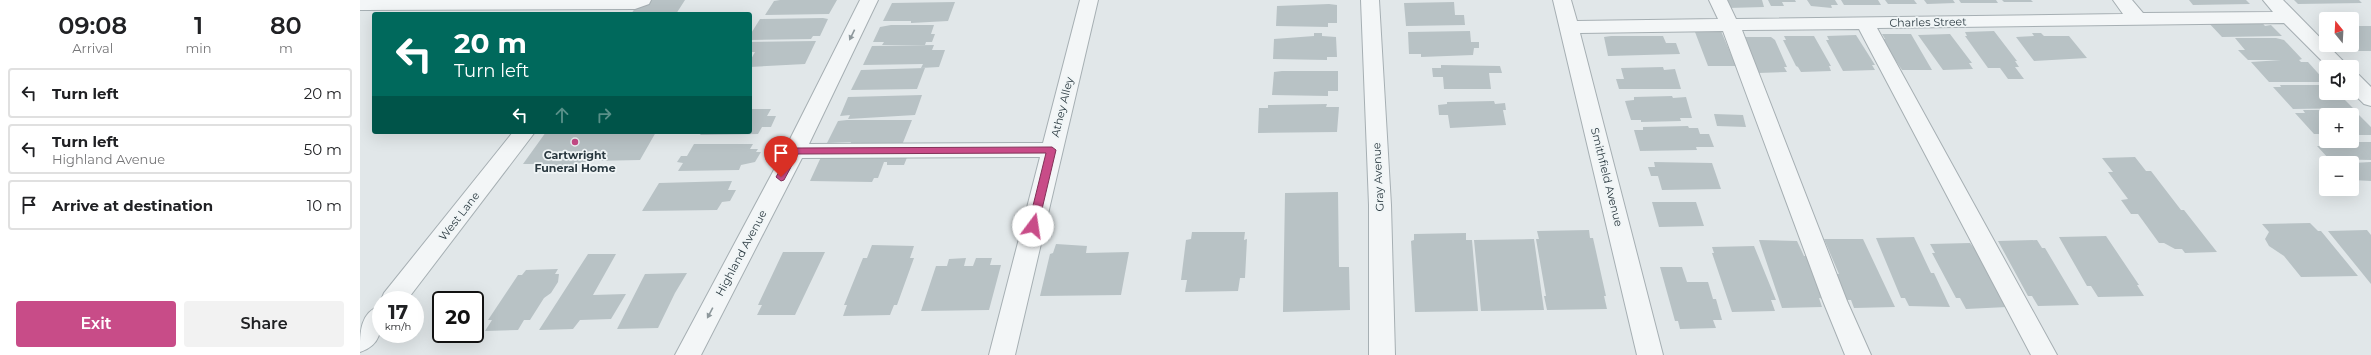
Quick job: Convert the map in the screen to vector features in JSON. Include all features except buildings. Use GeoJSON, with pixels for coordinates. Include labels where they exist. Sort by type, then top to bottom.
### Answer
{"type":"FeatureCollection","features":[{"type":"Feature","properties":{"kind":"street"},"geometry":{"type":"LineString","coordinates":[[360,4],[513,1],[618,9],[642,0]]}},
{"type":"Feature","properties":{"kind":"street","name":"Highland Avenue"},"geometry":{"type":"LineString","coordinates":[[688,355],[795,151],[869,0]]}},
{"type":"Feature","properties":{"kind":"street","name":"Athey Alley"},"geometry":{"type":"LineString","coordinates":[[1002,355],[1090,0]]}},
{"type":"Feature","properties":{"kind":"street","name":"Gray Avenue"},"geometry":{"type":"LineString","coordinates":[[1370,0],[1380,205],[1382,355]]}},
{"type":"Feature","properties":{"kind":"street","name":"Smithfield Avenue"},"geometry":{"type":"LineString","coordinates":[[1562,0],[1616,212],[1650,355]]}},
{"type":"Feature","properties":{"kind":"street"},"geometry":{"type":"LineString","coordinates":[[1718,0],[1730,25],[1835,301],[1858,355]]}},
{"type":"Feature","properties":{"kind":"street"},"geometry":{"type":"LineString","coordinates":[[2122,0],[2138,19]]}},
{"type":"Feature","properties":{"kind":"street"},"geometry":{"type":"LineString","coordinates":[[2272,0],[2332,60]]}},
{"type":"Feature","properties":{"kind":"street","name":"Charles Street"},"geometry":{"type":"LineString","coordinates":[[1568,27],[2289,17]]}},
{"type":"Feature","properties":{"kind":"street"},"geometry":{"type":"LineString","coordinates":[[1865,23],[2044,355]]}},
{"type":"Feature","properties":{"kind":"street"},"geometry":{"type":"LineString","coordinates":[[2359,87],[2371,99]]}},
{"type":"Feature","properties":{"kind":"street","name":"West Lane"},"geometry":{"type":"LineString","coordinates":[[400,291],[522,134]]}},
{"type":"Feature","properties":{"kind":"street"},"geometry":{"type":"LineString","coordinates":[[795,151],[1052,150]]}},
{"type":"Feature","properties":{"kind":"street"},"geometry":{"type":"LineString","coordinates":[[360,342],[372,327]]}},
{"type":"Feature","properties":{"kind":"place","name":"Cartwright Funeral Home"},"geometry":{"type":"Point","coordinates":[575,142]}},
{"type":"Feature","properties":{"kind":"route"},"geometry":{"type":"LineString","coordinates":[[781,177],[795,151],[944,149],[1052,150],[1033,226]]}}]}
